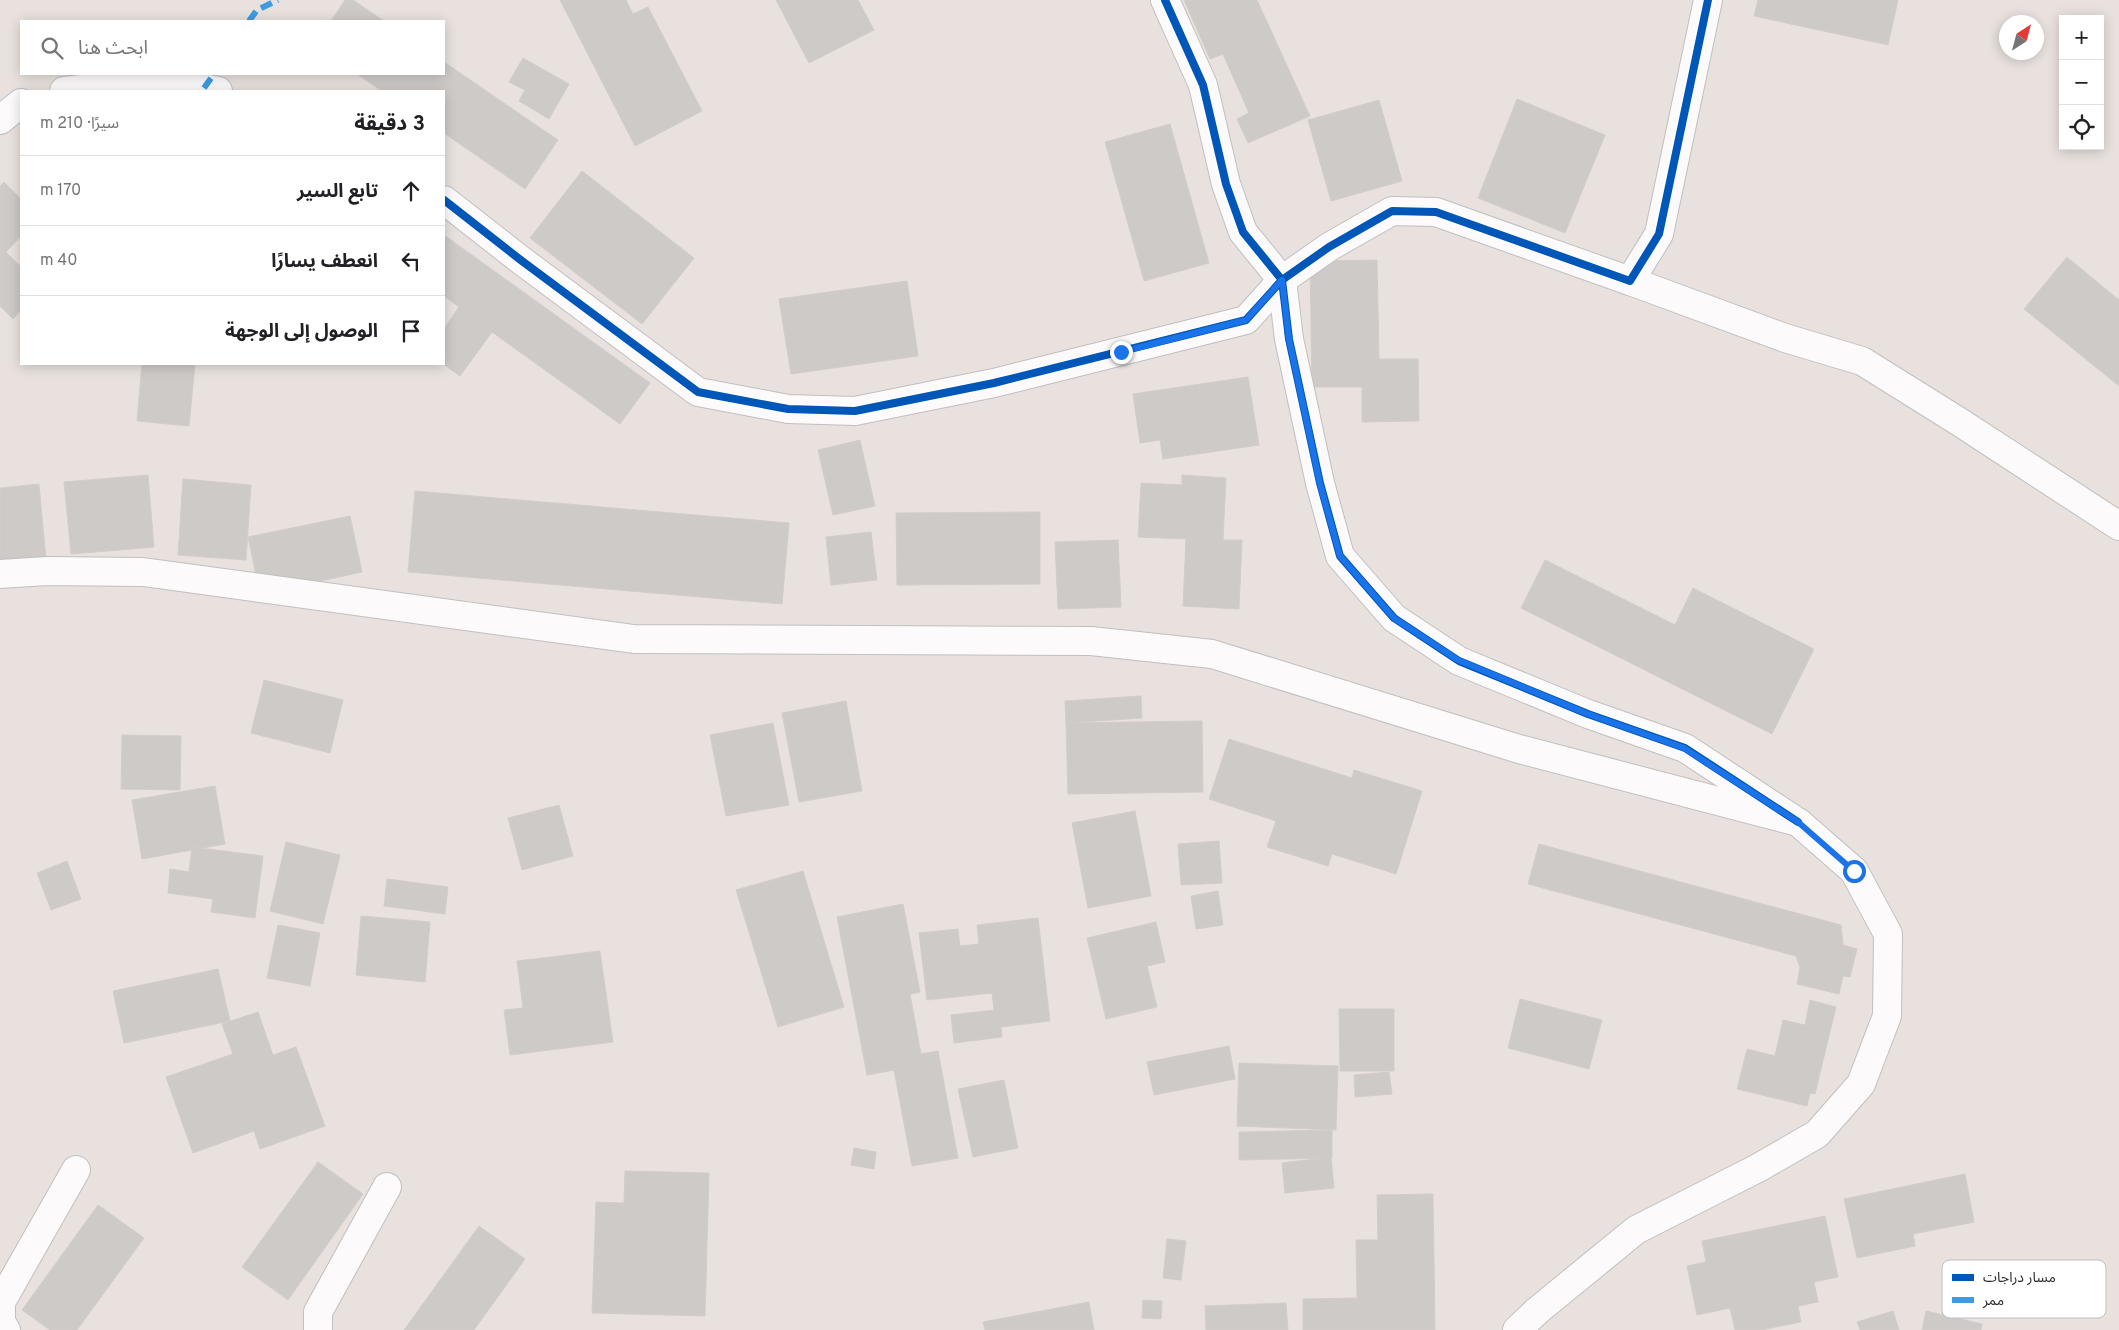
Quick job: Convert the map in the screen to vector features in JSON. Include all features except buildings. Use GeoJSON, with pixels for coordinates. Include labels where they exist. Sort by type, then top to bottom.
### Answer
{"type":"FeatureCollection","features":[{"type":"Feature","properties":{"kind":"street"},"geometry":{"type":"LineString","coordinates":[[1165,0],[1203,85],[1226,184],[1243,232],[1282,280],[1289,339],[1320,484],[1340,556],[1394,618],[1458,660],[1588,714],[1684,748],[1798,822],[1854,871],[1888,934],[1887,1016],[1861,1084],[1818,1134],[1758,1168],[1636,1230],[1537,1311],[1517,1330]]}},
{"type":"Feature","properties":{"kind":"street"},"geometry":{"type":"LineString","coordinates":[[1630,281],[1659,234],[1708,0]]}},
{"type":"Feature","properties":{"kind":"street"},"geometry":{"type":"LineString","coordinates":[[73,90],[117,85],[174,82],[213,90]]}},
{"type":"Feature","properties":{"kind":"street"},"geometry":{"type":"LineString","coordinates":[[0,92],[20,94]]}},
{"type":"Feature","properties":{"kind":"street"},"geometry":{"type":"LineString","coordinates":[[0,120],[20,103]]}},
{"type":"Feature","properties":{"kind":"street"},"geometry":{"type":"LineString","coordinates":[[445,201],[522,261],[698,392],[788,409],[856,411],[994,383],[1246,320],[1282,280],[1329,247],[1392,210],[1436,212],[1785,338],[1862,361],[1958,420],[2119,526]]}},
{"type":"Feature","properties":{"kind":"street"},"geometry":{"type":"LineString","coordinates":[[0,574],[47,571],[143,572],[634,639],[1091,641],[1212,654],[1519,749],[1798,822]]}},
{"type":"Feature","properties":{"kind":"street"},"geometry":{"type":"LineString","coordinates":[[6,1330],[1,1322],[1,1302],[76,1170]]}},
{"type":"Feature","properties":{"kind":"street"},"geometry":{"type":"LineString","coordinates":[[318,1330],[318,1312],[387,1187]]}},
{"type":"Feature","properties":{"kind":"marked path"},"geometry":{"type":"LineString","coordinates":[[250,20],[257,10],[278,0]]}},
{"type":"Feature","properties":{"kind":"marked path"},"geometry":{"type":"LineString","coordinates":[[204,88],[213,75]]}},
{"type":"Feature","properties":{"kind":"cycle path"},"geometry":{"type":"LineString","coordinates":[[445,201],[522,261],[698,392],[788,409],[855,411],[994,383],[1246,320],[1282,280],[1243,232],[1226,184],[1203,85],[1165,0]]}},
{"type":"Feature","properties":{"kind":"cycle path"},"geometry":{"type":"LineString","coordinates":[[1708,0],[1659,234],[1630,281],[1436,212],[1392,211],[1329,247],[1282,280],[1289,339],[1320,483],[1340,556],[1394,618],[1459,661],[1588,714],[1685,748],[1798,822]]}},
{"type":"Feature","properties":{"kind":"route"},"geometry":{"type":"LineString","coordinates":[[1121,352],[1246,320],[1282,280],[1289,339],[1320,484],[1340,556],[1394,618],[1458,660],[1588,714],[1684,748],[1798,822],[1854,871]]}}]}
